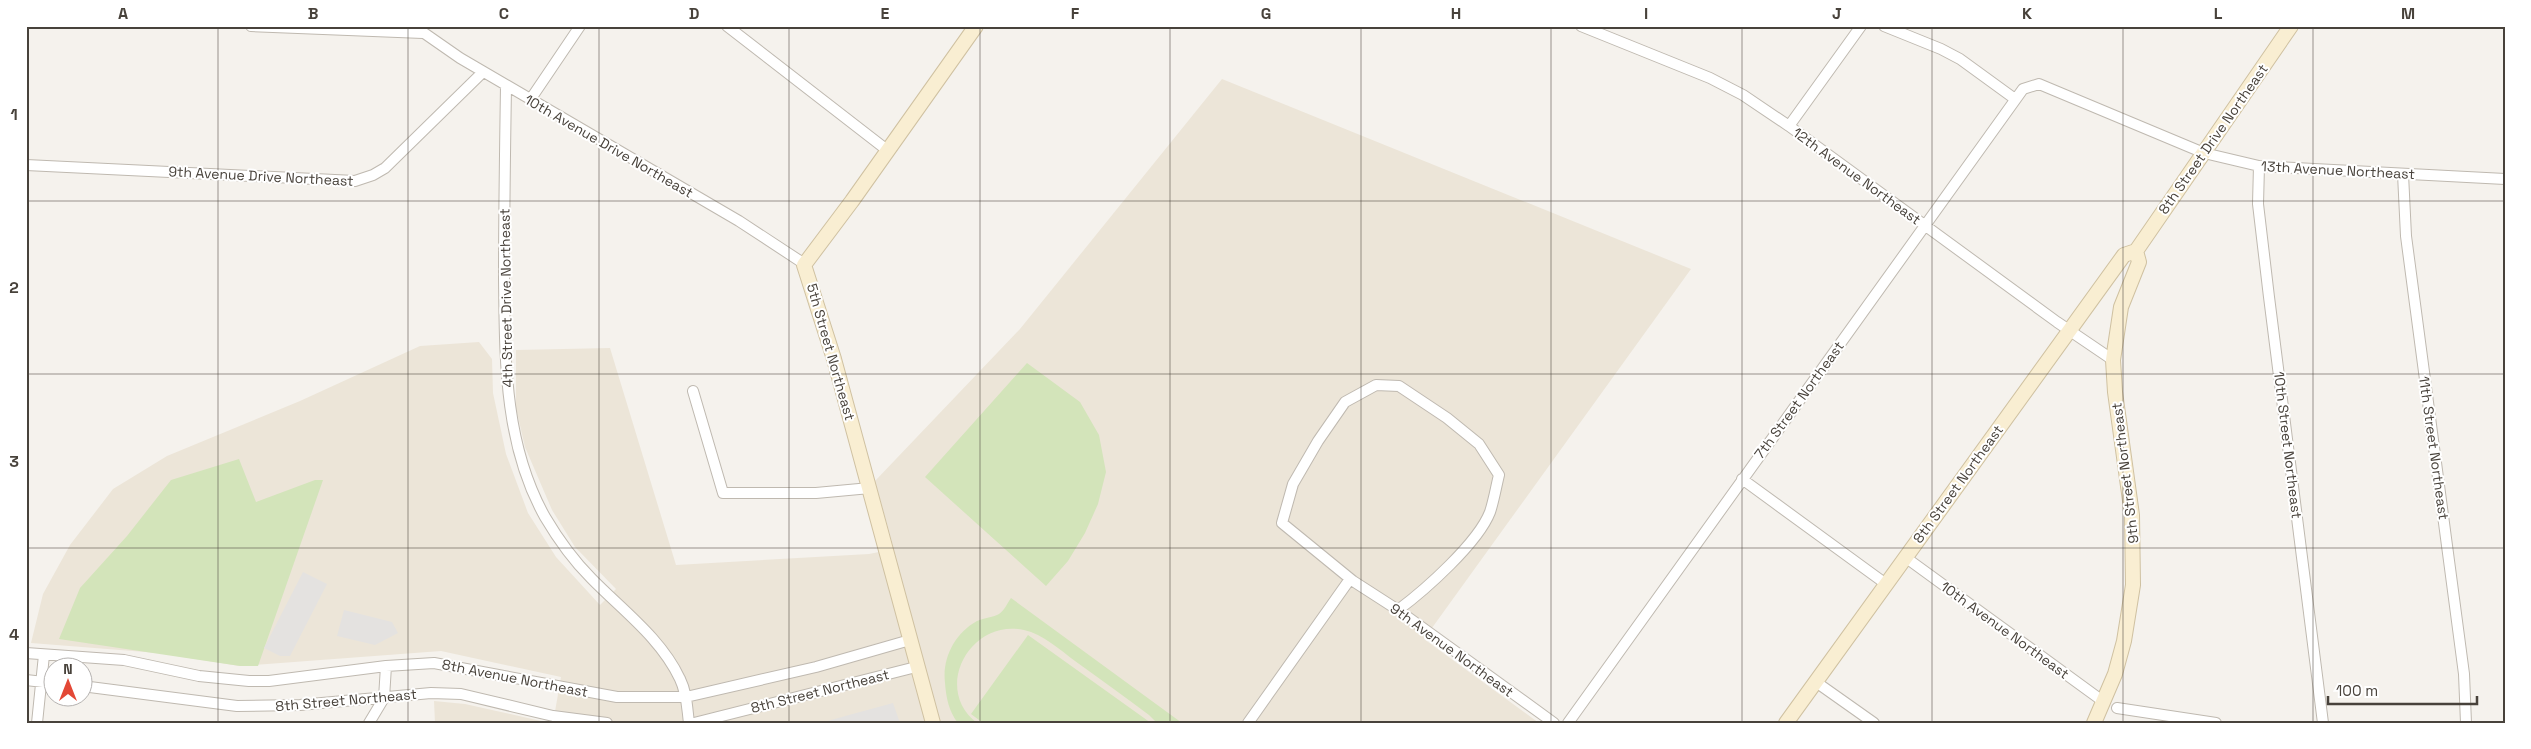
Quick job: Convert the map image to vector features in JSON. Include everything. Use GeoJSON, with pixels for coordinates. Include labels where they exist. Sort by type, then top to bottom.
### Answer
{"type":"FeatureCollection","features":[{"type":"Feature","properties":{"kind":"main road","name":"5th Street Northeast"},"geometry":{"type":"LineString","coordinates":[[933,723],[916,667],[870,488],[834,359],[804,265],[976,26]]}},
{"type":"Feature","properties":{"kind":"main road","name":"8th Street Drive Northeast"},"geometry":{"type":"LineString","coordinates":[[2136,251],[2291,26]]}},
{"type":"Feature","properties":{"kind":"main road","name":"8th Street Northeast"},"geometry":{"type":"LineString","coordinates":[[1786,723],[2124,255],[2136,251]]}},
{"type":"Feature","properties":{"kind":"main road","name":"9th Street Northeast"},"geometry":{"type":"LineString","coordinates":[[2094,723],[2110,705],[2124,641],[2134,570],[2132,515],[2115,392],[2113,360],[2121,307],[2139,262],[2136,251]]}},
{"type":"Feature","properties":{"kind":"street"},"geometry":{"type":"LineString","coordinates":[[251,26],[423,33]]}},
{"type":"Feature","properties":{"kind":"street","name":"10th Avenue Drive Northeast"},"geometry":{"type":"LineString","coordinates":[[414,26],[483,72],[738,221],[804,265]]}},
{"type":"Feature","properties":{"kind":"street"},"geometry":{"type":"LineString","coordinates":[[530,100],[580,26]]}},
{"type":"Feature","properties":{"kind":"street"},"geometry":{"type":"LineString","coordinates":[[728,26],[887,150]]}},
{"type":"Feature","properties":{"kind":"street","name":"12th Avenue Northeast"},"geometry":{"type":"LineString","coordinates":[[1581,26],[1725,84],[1790,126],[2069,331],[2113,360]]}},
{"type":"Feature","properties":{"kind":"street"},"geometry":{"type":"LineString","coordinates":[[1790,126],[1861,26]]}},
{"type":"Feature","properties":{"kind":"street"},"geometry":{"type":"LineString","coordinates":[[1884,26],[1941,49],[1960,59],[2015,99]]}},
{"type":"Feature","properties":{"kind":"street","name":"9th Avenue Drive Northeast"},"geometry":{"type":"LineString","coordinates":[[26,164],[355,181],[376,174],[385,168],[483,72]]}},
{"type":"Feature","properties":{"kind":"street","name":"7th Street Northeast"},"geometry":{"type":"LineString","coordinates":[[1568,723],[2015,99],[2021,91],[2036,83]]}},
{"type":"Feature","properties":{"kind":"street","name":"13th Avenue Northeast"},"geometry":{"type":"LineString","coordinates":[[2036,83],[2204,153],[2259,166],[2505,179]]}},
{"type":"Feature","properties":{"kind":"street","name":"4th Street Drive Northeast"},"geometry":{"type":"LineString","coordinates":[[506,86],[504,198],[505,347],[510,412],[518,450],[539,505],[560,541],[590,577],[664,652],[681,680],[686,697],[689,723]]}},
{"type":"Feature","properties":{"kind":"street","name":"10th Street Northeast"},"geometry":{"type":"LineString","coordinates":[[2259,166],[2258,204],[2323,723]]}},
{"type":"Feature","properties":{"kind":"street","name":"11th Street Northeast"},"geometry":{"type":"LineString","coordinates":[[2403,174],[2406,236],[2464,674],[2466,723]]}},
{"type":"Feature","properties":{"kind":"street","name":"9th Avenue Northeast"},"geometry":{"type":"LineString","coordinates":[[1398,610],[1423,591],[1468,544],[1489,513],[1499,475],[1479,444],[1447,418],[1399,386],[1376,385],[1344,402],[1293,484],[1282,523],[1350,579],[1398,610],[1554,723]]}},
{"type":"Feature","properties":{"kind":"street"},"geometry":{"type":"LineString","coordinates":[[693,391],[723,493],[816,493],[870,488]]}},
{"type":"Feature","properties":{"kind":"street"},"geometry":{"type":"LineString","coordinates":[[1742,479],[1886,584]]}},
{"type":"Feature","properties":{"kind":"street","name":"10th Avenue Northeast"},"geometry":{"type":"LineString","coordinates":[[1905,557],[2110,705],[2216,723]]}},
{"type":"Feature","properties":{"kind":"street"},"geometry":{"type":"LineString","coordinates":[[1248,723],[1350,579]]}},
{"type":"Feature","properties":{"kind":"street","name":"8th Avenue Northeast"},"geometry":{"type":"LineString","coordinates":[[26,653],[124,660],[206,677],[249,681],[269,681],[386,666],[434,663],[617,697],[686,697],[816,667],[910,640]]}},
{"type":"Feature","properties":{"kind":"street"},"geometry":{"type":"LineString","coordinates":[[37,723],[44,655]]}},
{"type":"Feature","properties":{"kind":"street"},"geometry":{"type":"LineString","coordinates":[[369,723],[384,698],[386,666]]}},
{"type":"Feature","properties":{"kind":"street","name":"8th Street Northeast"},"geometry":{"type":"LineString","coordinates":[[694,723],[916,667]]}},
{"type":"Feature","properties":{"kind":"street"},"geometry":{"type":"LineString","coordinates":[[26,680],[41,682]]}},
{"type":"Feature","properties":{"kind":"street"},"geometry":{"type":"LineString","coordinates":[[1816,682],[1874,723]]}},
{"type":"Feature","properties":{"kind":"street","name":"8th Street Northeast"},"geometry":{"type":"LineString","coordinates":[[92,687],[237,706],[300,705],[431,693],[461,694],[553,716],[607,723]]}},
{"type":"Feature","properties":{"kind":"shaded area"},"geometry":{"type":"Polygon","coordinates":[[[1222,79],[1691,269],[1424,639],[1539,723],[553,723],[561,677],[441,651],[240,666],[158,653],[31,643],[43,594],[70,545],[113,489],[167,456],[300,401],[420,346],[479,342],[492,359],[493,393],[506,454],[528,513],[556,557],[600,605],[616,589],[575,547],[552,510],[525,447],[516,408],[516,350],[610,348],[676,565],[869,554],[894,549],[875,481],[1020,329],[1222,79]]]}},
{"type":"Feature","properties":{"kind":"shaded area"},"geometry":{"type":"Polygon","coordinates":[[[303,572],[327,584],[290,656],[280,656],[264,648],[303,572]]]}},
{"type":"Feature","properties":{"kind":"shaded area"},"geometry":{"type":"Polygon","coordinates":[[[344,610],[392,622],[398,633],[375,645],[337,636],[344,610]]]}},
{"type":"Feature","properties":{"kind":"shaded area"},"geometry":{"type":"Polygon","coordinates":[[[434,701],[465,704],[550,723],[435,723],[434,701]]]}},
{"type":"Feature","properties":{"kind":"shaded area"},"geometry":{"type":"Polygon","coordinates":[[[893,703],[900,723],[821,723],[849,715],[893,703]]]}},
{"type":"Feature","properties":{"kind":"green space"},"geometry":{"type":"Polygon","coordinates":[[[1027,363],[1080,402],[1099,435],[1106,472],[1098,504],[1085,533],[1068,561],[1046,586],[925,477],[1027,363]]]}},
{"type":"Feature","properties":{"kind":"green space"},"geometry":{"type":"Polygon","coordinates":[[[239,459],[256,502],[315,480],[323,480],[258,666],[240,666],[59,639],[80,588],[127,536],[171,480],[239,459]]]}},
{"type":"Feature","properties":{"kind":"green space"},"geometry":{"type":"Polygon","coordinates":[[[1011,598],[1182,723],[1157,723],[1149,715],[1045,639],[1024,630],[1005,629],[988,635],[974,645],[963,659],[958,675],[958,692],[964,709],[977,723],[958,723],[950,709],[946,694],[945,674],[948,656],[956,639],[962,632],[977,621],[999,614],[1011,598]]]}},
{"type":"Feature","properties":{"kind":"green space"},"geometry":{"type":"Polygon","coordinates":[[[1028,635],[1151,723],[983,723],[971,714],[1028,635]]]}}]}
